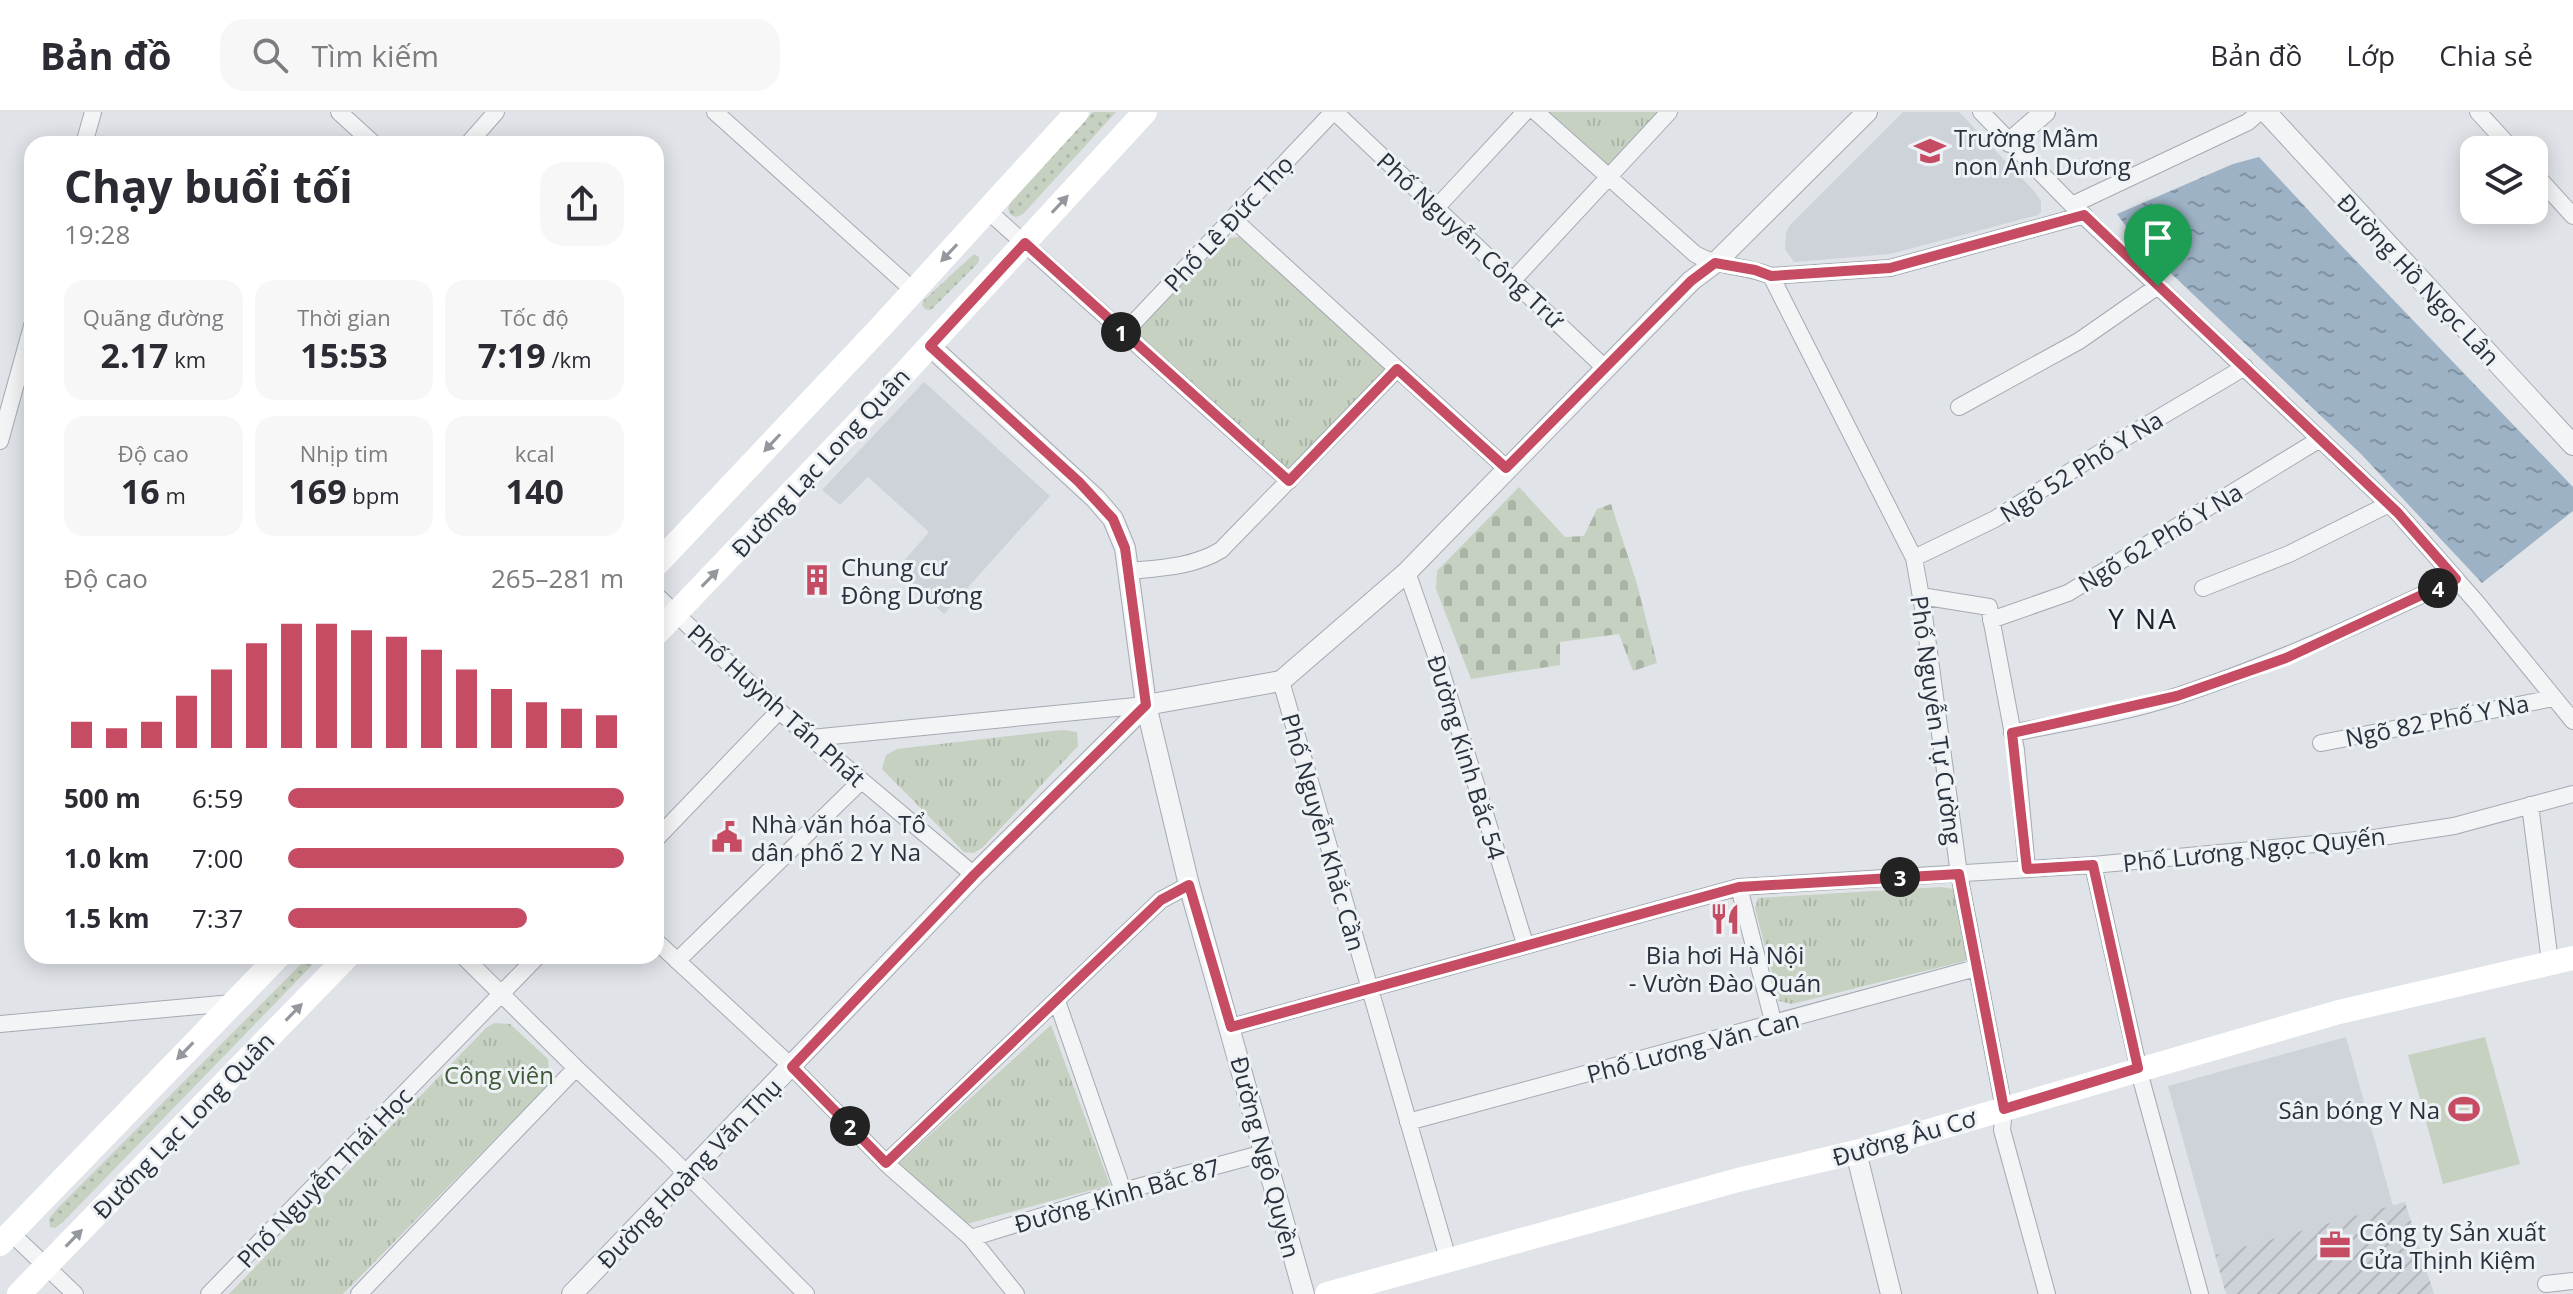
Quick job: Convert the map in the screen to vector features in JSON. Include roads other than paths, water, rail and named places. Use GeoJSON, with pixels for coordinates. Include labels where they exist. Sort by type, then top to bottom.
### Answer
{"type":"FeatureCollection","features":[{"type":"Feature","properties":{"kind":"main road","name":"Đường Lạc Long Quân"},"geometry":{"type":"LineString","coordinates":[[664,557],[914,291],[1077,112]]}},
{"type":"Feature","properties":{"kind":"main road","name":"Đường Lạc Long Quân"},"geometry":{"type":"LineString","coordinates":[[664,626],[930,346],[1145,112]]}},
{"type":"Feature","properties":{"kind":"main road","name":"Đường Âu Cơ"},"geometry":{"type":"LineString","coordinates":[[1327,1294],[1738,1180],[1856,1152],[2360,1006],[2561,960]]}},
{"type":"Feature","properties":{"kind":"main road","name":"Đường Lạc Long Quân"},"geometry":{"type":"LineString","coordinates":[[6,1239],[271,964]]}},
{"type":"Feature","properties":{"kind":"main road","name":"Đường Lạc Long Quân"},"geometry":{"type":"LineString","coordinates":[[19,1294],[340,964]]}},
{"type":"Feature","properties":{"kind":"street"},"geometry":{"type":"LineString","coordinates":[[86,136],[93,112]]}},
{"type":"Feature","properties":{"kind":"street"},"geometry":{"type":"LineString","coordinates":[[339,112],[365,136]]}},
{"type":"Feature","properties":{"kind":"street"},"geometry":{"type":"LineString","coordinates":[[475,136],[496,112]]}},
{"type":"Feature","properties":{"kind":"street"},"geometry":{"type":"LineString","coordinates":[[715,112],[914,291]]}},
{"type":"Feature","properties":{"kind":"street","name":"Phố Nguyễn Công Trứ"},"geometry":{"type":"LineString","coordinates":[[1334,112],[1606,369]]}},
{"type":"Feature","properties":{"kind":"street","name":"Phố Lê Đức Thọ"},"geometry":{"type":"LineString","coordinates":[[1123,334],[1334,112]]}},
{"type":"Feature","properties":{"kind":"street"},"geometry":{"type":"LineString","coordinates":[[1437,207],[1525,112]]}},
{"type":"Feature","properties":{"kind":"street"},"geometry":{"type":"LineString","coordinates":[[1536,112],[1695,254],[1715,263],[1771,276],[1890,268],[2078,210],[2248,122],[2259,112]]}},
{"type":"Feature","properties":{"kind":"street"},"geometry":{"type":"LineString","coordinates":[[1514,279],[1669,112]]}},
{"type":"Feature","properties":{"kind":"street"},"geometry":{"type":"LineString","coordinates":[[811,738],[1146,705],[1281,681],[1407,572],[1691,281],[1715,263],[1867,112]]}},
{"type":"Feature","properties":{"kind":"street"},"geometry":{"type":"LineString","coordinates":[[1981,112],[2078,210],[2389,504],[2572,716]]}},
{"type":"Feature","properties":{"kind":"street"},"geometry":{"type":"LineString","coordinates":[[2010,142],[2045,112]]}},
{"type":"Feature","properties":{"kind":"street","name":"Đường Hồ Ngọc Lân"},"geometry":{"type":"LineString","coordinates":[[2266,112],[2573,445]]}},
{"type":"Feature","properties":{"kind":"street"},"geometry":{"type":"LineString","coordinates":[[2478,112],[2500,136]]}},
{"type":"Feature","properties":{"kind":"street"},"geometry":{"type":"LineString","coordinates":[[2548,188],[2573,216]]}},
{"type":"Feature","properties":{"kind":"street"},"geometry":{"type":"LineString","coordinates":[[987,210],[1289,481]]}},
{"type":"Feature","properties":{"kind":"street"},"geometry":{"type":"LineString","coordinates":[[1233,219],[1506,468]]}},
{"type":"Feature","properties":{"kind":"street","name":"Phố Nguyễn Tự Cường"},"geometry":{"type":"LineString","coordinates":[[1771,276],[1914,558],[1959,874],[2004,1109],[2002,1130],[2047,1294]]}},
{"type":"Feature","properties":{"kind":"street"},"geometry":{"type":"LineString","coordinates":[[1959,407],[2079,341],[2158,286]]}},
{"type":"Feature","properties":{"kind":"street","name":"Đường Ngô Quyền"},"geometry":{"type":"LineString","coordinates":[[930,346],[1096,499],[1113,519],[1121,538],[1129,571],[1146,705],[1189,885],[1304,1294]]}},
{"type":"Feature","properties":{"kind":"street"},"geometry":{"type":"LineString","coordinates":[[0,441],[24,355]]}},
{"type":"Feature","properties":{"kind":"street","name":"Ngõ 52 Phố Y Na"},"geometry":{"type":"LineString","coordinates":[[1914,558],[1995,519],[2245,367]]}},
{"type":"Feature","properties":{"kind":"street"},"geometry":{"type":"LineString","coordinates":[[1129,571],[1173,567],[1209,557],[1236,538],[1397,369]]}},
{"type":"Feature","properties":{"kind":"street","name":"Ngõ 62 Phố Y Na"},"geometry":{"type":"LineString","coordinates":[[1991,620],[2068,593],[2320,439]]}},
{"type":"Feature","properties":{"kind":"street"},"geometry":{"type":"LineString","coordinates":[[2203,588],[2289,554],[2389,504]]}},
{"type":"Feature","properties":{"kind":"street","name":"Đường Kinh Bắc 54"},"geometry":{"type":"LineString","coordinates":[[1407,572],[1440,667],[1525,944]]}},
{"type":"Feature","properties":{"kind":"street"},"geometry":{"type":"LineString","coordinates":[[2012,733],[2177,696],[2286,658],[2456,579]]}},
{"type":"Feature","properties":{"kind":"street"},"geometry":{"type":"LineString","coordinates":[[1921,596],[1989,607],[2012,733],[2027,869]]}},
{"type":"Feature","properties":{"kind":"street","name":"Phố Huỳnh Tấn Phát"},"geometry":{"type":"LineString","coordinates":[[664,603],[779,711],[974,875]]}},
{"type":"Feature","properties":{"kind":"street","name":"Phố Nguyễn Khắc Cần"},"geometry":{"type":"LineString","coordinates":[[1281,681],[1448,1259]]}},
{"type":"Feature","properties":{"kind":"street","name":"Ngõ 82 Phố Y Na"},"geometry":{"type":"LineString","coordinates":[[2321,743],[2554,698]]}},
{"type":"Feature","properties":{"kind":"street","name":"Đường Hoàng Văn Thụ"},"geometry":{"type":"LineString","coordinates":[[585,1290],[687,1174],[974,875],[1146,705]]}},
{"type":"Feature","properties":{"kind":"street"},"geometry":{"type":"LineString","coordinates":[[664,831],[779,711]]}},
{"type":"Feature","properties":{"kind":"street"},"geometry":{"type":"LineString","coordinates":[[677,961],[861,781]]}},
{"type":"Feature","properties":{"kind":"street","name":"Phố Lương Ngọc Quyến"},"geometry":{"type":"LineString","coordinates":[[1231,1027],[1739,887],[2093,865],[2416,833],[2573,794]]}},
{"type":"Feature","properties":{"kind":"street"},"geometry":{"type":"LineString","coordinates":[[2530,805],[2561,960]]}},
{"type":"Feature","properties":{"kind":"street"},"geometry":{"type":"LineString","coordinates":[[2093,865],[2138,1068],[2200,1294]]}},
{"type":"Feature","properties":{"kind":"street"},"geometry":{"type":"LineString","coordinates":[[886,1163],[1161,900],[1189,885]]}},
{"type":"Feature","properties":{"kind":"street"},"geometry":{"type":"LineString","coordinates":[[1739,887],[1774,1025]]}},
{"type":"Feature","properties":{"kind":"street"},"geometry":{"type":"LineString","coordinates":[[664,949],[792,1067],[886,1163],[971,1238],[1016,1294]]}},
{"type":"Feature","properties":{"kind":"street"},"geometry":{"type":"LineString","coordinates":[[471,964],[806,1294]]}},
{"type":"Feature","properties":{"kind":"street","name":"Phố Nguyễn Thái Học"},"geometry":{"type":"LineString","coordinates":[[209,1294],[531,964]]}},
{"type":"Feature","properties":{"kind":"street","name":"Phố Lương Văn Can"},"geometry":{"type":"LineString","coordinates":[[1408,1122],[1976,968]]}},
{"type":"Feature","properties":{"kind":"street"},"geometry":{"type":"LineString","coordinates":[[1057,1001],[1123,1191]]}},
{"type":"Feature","properties":{"kind":"street"},"geometry":{"type":"LineString","coordinates":[[0,1024],[232,1003]]}},
{"type":"Feature","properties":{"kind":"street"},"geometry":{"type":"LineString","coordinates":[[359,1294],[576,1068]]}},
{"type":"Feature","properties":{"kind":"street"},"geometry":{"type":"LineString","coordinates":[[1856,1152],[1891,1294]]}},
{"type":"Feature","properties":{"kind":"street","name":"Đường Kinh Bắc 87"},"geometry":{"type":"LineString","coordinates":[[971,1238],[1123,1191],[1264,1153]]}},
{"type":"Feature","properties":{"kind":"street"},"geometry":{"type":"LineString","coordinates":[[6,1239],[46,1266],[75,1294]]}},
{"type":"Feature","properties":{"kind":"street"},"geometry":{"type":"LineString","coordinates":[[2546,1284],[2573,1281]]}},
{"type":"Feature","properties":{"kind":"water"},"geometry":{"type":"Polygon","coordinates":[[[2259,157],[2573,487],[2573,511],[2482,583],[2360,453],[2136,240],[2117,214],[2233,164],[2259,157]]]}},
{"type":"Feature","properties":{"kind":"place","name":"Trường Mầm non Ánh Dương"},"geometry":{"type":"Point","coordinates":[1930,151]}},
{"type":"Feature","properties":{"kind":"place","name":"Chung cư Đông Dương"},"geometry":{"type":"Point","coordinates":[817,580]}},
{"type":"Feature","properties":{"kind":"place","name":"Nhà văn hóa Tổ dân phố 2 Y Na"},"geometry":{"type":"Point","coordinates":[727,837]}},
{"type":"Feature","properties":{"kind":"place","name":"Bia hơi Hà Nội - Vườn Đào Quán"},"geometry":{"type":"Point","coordinates":[1725,919]}},
{"type":"Feature","properties":{"kind":"place","name":"Sân bóng Y Na"},"geometry":{"type":"Point","coordinates":[2464,1109]}},
{"type":"Feature","properties":{"kind":"place","name":"Công ty Sản xuất Cửa Thịnh Kiệm"},"geometry":{"type":"Point","coordinates":[2335,1245]}},
{"type":"Feature","properties":{"kind":"district","name":"Y NA"},"geometry":{"type":"Point","coordinates":[2143,618]}},
{"type":"Feature","properties":{"kind":"park label","name":"Công viên"},"geometry":{"type":"Point","coordinates":[499,1074]}}]}
